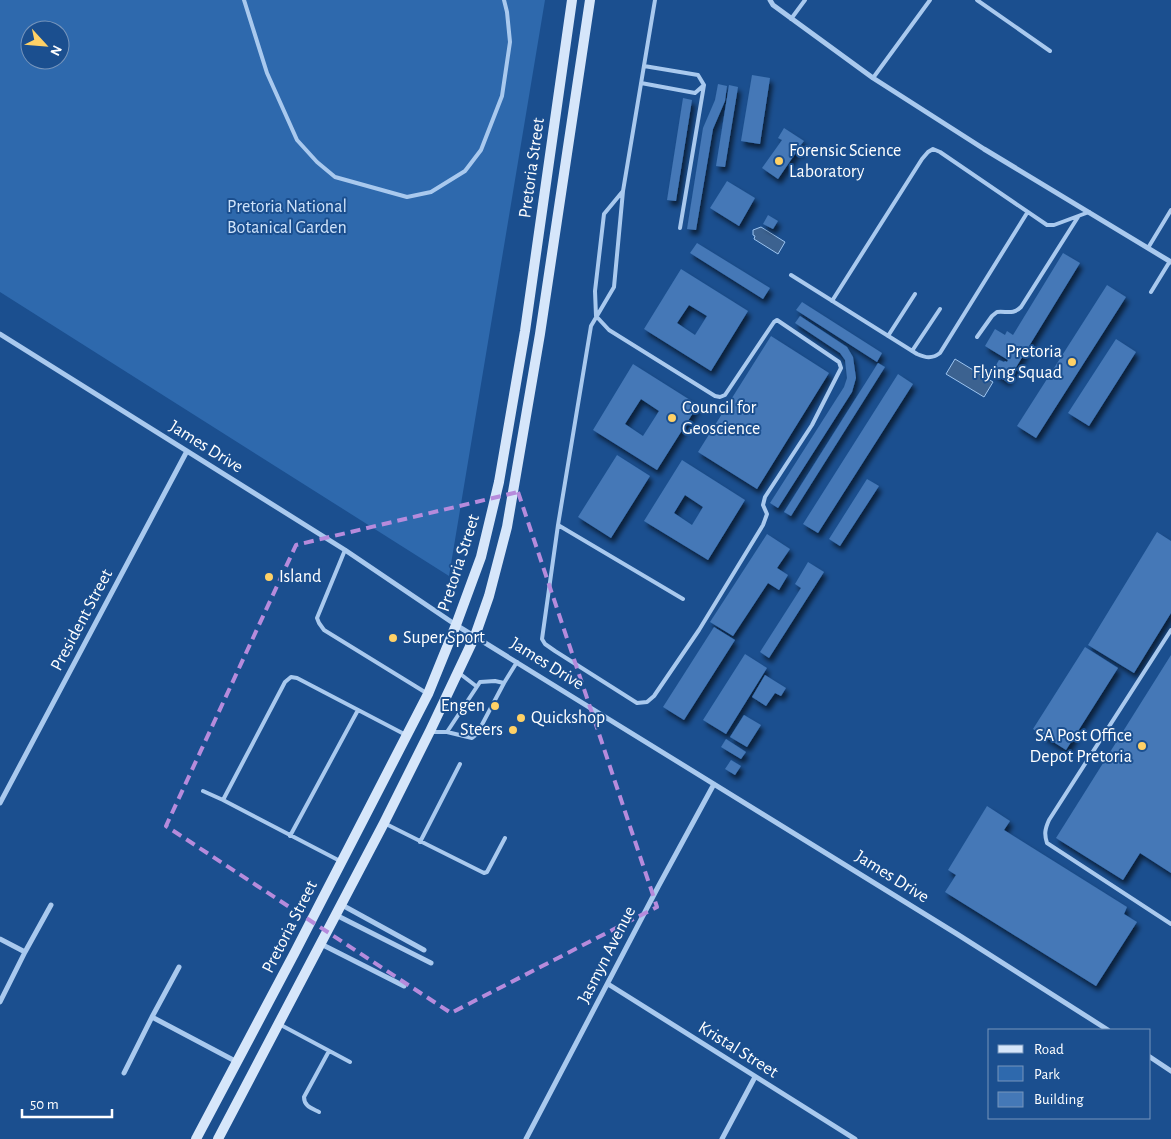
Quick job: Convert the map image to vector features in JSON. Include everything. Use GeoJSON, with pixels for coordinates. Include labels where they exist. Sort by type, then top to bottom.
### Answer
{"type":"FeatureCollection","features":[{"type":"Feature","properties":{"kind":"main road","name":"Pretoria Street"},"geometry":{"type":"LineString","coordinates":[[196,1139],[428,694],[481,557],[499,482],[525,331],[572,0]]}},
{"type":"Feature","properties":{"kind":"main road","name":"Pretoria Street"},"geometry":{"type":"LineString","coordinates":[[218,1139],[322,944],[430,732],[475,636],[496,574],[507,527],[540,334],[590,0]]}},
{"type":"Feature","properties":{"kind":"street"},"geometry":{"type":"LineString","coordinates":[[770,0],[773,5],[791,19],[873,78],[984,149],[1171,262]]}},
{"type":"Feature","properties":{"kind":"street","name":"James Drive"},"geometry":{"type":"LineString","coordinates":[[0,334],[345,550],[475,636],[957,934],[1106,1029]]}},
{"type":"Feature","properties":{"kind":"street","name":"President Street"},"geometry":{"type":"LineString","coordinates":[[0,802],[187,451]]}},
{"type":"Feature","properties":{"kind":"street","name":"Jasmyn Avenue"},"geometry":{"type":"LineString","coordinates":[[526,1139],[714,784]]}},
{"type":"Feature","properties":{"kind":"street"},"geometry":{"type":"LineString","coordinates":[[0,1002],[51,905]]}},
{"type":"Feature","properties":{"kind":"street"},"geometry":{"type":"LineString","coordinates":[[342,905],[424,950]]}},
{"type":"Feature","properties":{"kind":"street"},"geometry":{"type":"LineString","coordinates":[[336,915],[431,963]]}},
{"type":"Feature","properties":{"kind":"street"},"geometry":{"type":"LineString","coordinates":[[0,939],[25,952]]}},
{"type":"Feature","properties":{"kind":"street"},"geometry":{"type":"LineString","coordinates":[[322,944],[404,986]]}},
{"type":"Feature","properties":{"kind":"street"},"geometry":{"type":"LineString","coordinates":[[124,1073],[179,967]]}},
{"type":"Feature","properties":{"kind":"street","name":"Kristal Street"},"geometry":{"type":"LineString","coordinates":[[608,984],[855,1139]]}},
{"type":"Feature","properties":{"kind":"street"},"geometry":{"type":"LineString","coordinates":[[152,1017],[237,1062]]}},
{"type":"Feature","properties":{"kind":"street"},"geometry":{"type":"LineString","coordinates":[[1151,1058],[1171,1071]]}},
{"type":"Feature","properties":{"kind":"street"},"geometry":{"type":"LineString","coordinates":[[722,1139],[755,1077]]}},
{"type":"Feature","properties":{"kind":"lane"},"geometry":{"type":"LineString","coordinates":[[244,0],[267,73],[301,146],[335,177],[407,197],[432,192],[466,171],[481,150],[502,96],[510,42],[508,12],[504,0]]}},
{"type":"Feature","properties":{"kind":"lane"},"geometry":{"type":"LineString","coordinates":[[624,191],[604,214],[595,291],[596,316],[609,330],[715,396],[720,397],[725,395],[777,320],[839,362],[841,368],[812,425],[765,497],[763,505],[767,514],[763,525],[699,630],[654,696],[647,702],[636,703],[555,651],[542,640],[558,525],[591,326],[596,316],[614,287],[624,191],[655,0]]}},
{"type":"Feature","properties":{"kind":"lane"},"geometry":{"type":"LineString","coordinates":[[791,19],[804,0]]}},
{"type":"Feature","properties":{"kind":"lane"},"geometry":{"type":"LineString","coordinates":[[873,78],[930,0]]}},
{"type":"Feature","properties":{"kind":"lane"},"geometry":{"type":"LineString","coordinates":[[977,0],[1050,51]]}},
{"type":"Feature","properties":{"kind":"lane"},"geometry":{"type":"LineString","coordinates":[[644,66],[698,75],[704,85],[680,228]]}},
{"type":"Feature","properties":{"kind":"lane"},"geometry":{"type":"LineString","coordinates":[[641,83],[695,92],[704,85]]}},
{"type":"Feature","properties":{"kind":"lane"},"geometry":{"type":"LineString","coordinates":[[832,301],[922,159],[933,149],[1047,225],[1054,225],[1089,212]]}},
{"type":"Feature","properties":{"kind":"lane"},"geometry":{"type":"LineString","coordinates":[[1148,248],[1171,210]]}},
{"type":"Feature","properties":{"kind":"lane"},"geometry":{"type":"LineString","coordinates":[[791,275],[912,351],[926,358],[934,357],[940,353],[1027,213]]}},
{"type":"Feature","properties":{"kind":"lane"},"geometry":{"type":"LineString","coordinates":[[977,337],[997,312],[1011,313],[1021,307],[1078,217]]}},
{"type":"Feature","properties":{"kind":"lane"},"geometry":{"type":"LineString","coordinates":[[1151,292],[1171,262]]}},
{"type":"Feature","properties":{"kind":"lane"},"geometry":{"type":"LineString","coordinates":[[888,336],[915,294]]}},
{"type":"Feature","properties":{"kind":"lane"},"geometry":{"type":"LineString","coordinates":[[912,351],[940,308]]}},
{"type":"Feature","properties":{"kind":"lane"},"geometry":{"type":"LineString","coordinates":[[558,525],[683,599]]}},
{"type":"Feature","properties":{"kind":"lane"},"geometry":{"type":"LineString","coordinates":[[345,550],[317,618],[319,624],[330,634],[428,694]]}},
{"type":"Feature","properties":{"kind":"lane"},"geometry":{"type":"LineString","coordinates":[[1171,630],[1048,820],[1045,828],[1047,843],[1171,924]]}},
{"type":"Feature","properties":{"kind":"lane"},"geometry":{"type":"LineString","coordinates":[[430,732],[447,732],[466,738],[472,738],[477,734],[517,662]]}},
{"type":"Feature","properties":{"kind":"lane"},"geometry":{"type":"LineString","coordinates":[[459,673],[476,686]]}},
{"type":"Feature","properties":{"kind":"lane"},"geometry":{"type":"LineString","coordinates":[[223,800],[285,682],[291,677],[297,678],[406,735]]}},
{"type":"Feature","properties":{"kind":"lane"},"geometry":{"type":"LineString","coordinates":[[447,732],[480,682],[484,680],[504,684]]}},
{"type":"Feature","properties":{"kind":"lane"},"geometry":{"type":"LineString","coordinates":[[290,836],[358,710]]}},
{"type":"Feature","properties":{"kind":"lane"},"geometry":{"type":"LineString","coordinates":[[420,842],[460,764]]}},
{"type":"Feature","properties":{"kind":"lane"},"geometry":{"type":"LineString","coordinates":[[203,791],[342,862]]}},
{"type":"Feature","properties":{"kind":"lane"},"geometry":{"type":"LineString","coordinates":[[384,823],[484,873],[487,872],[505,838]]}},
{"type":"Feature","properties":{"kind":"lane"},"geometry":{"type":"LineString","coordinates":[[279,1024],[350,1062]]}},
{"type":"Feature","properties":{"kind":"lane"},"geometry":{"type":"LineString","coordinates":[[318,1112],[306,1106],[304,1097],[329,1051]]}},
{"type":"Feature","properties":{"kind":"highlighted area"},"geometry":{"type":"Polygon","coordinates":[[[518,492],[657,907],[451,1013],[166,826],[296,545],[518,492]]]}},
{"type":"Feature","properties":{"kind":"green space","name":"Pretoria National Botanical Garden"},"geometry":{"type":"Polygon","coordinates":[[[0,0],[545,0],[449,576],[0,292],[0,0]]]}},
{"type":"Feature","properties":{"kind":"shaded area"},"geometry":{"type":"Polygon","coordinates":[[[761,227],[785,242],[778,254],[754,239],[753,230],[761,227]]]}},
{"type":"Feature","properties":{"kind":"shaded area"},"geometry":{"type":"Polygon","coordinates":[[[955,359],[993,382],[984,397],[946,374],[955,359]]]}},
{"type":"Feature","properties":{"kind":"building"},"geometry":{"type":"Polygon","coordinates":[[[752,75],[770,78],[760,144],[741,141],[752,75]]]}},
{"type":"Feature","properties":{"kind":"building"},"geometry":{"type":"Polygon","coordinates":[[[718,84],[727,86],[725,101],[713,129],[696,230],[687,229],[703,128],[715,100],[718,84]]]}},
{"type":"Feature","properties":{"kind":"building"},"geometry":{"type":"Polygon","coordinates":[[[729,85],[738,87],[725,167],[716,166],[729,85]]]}},
{"type":"Feature","properties":{"kind":"building"},"geometry":{"type":"Polygon","coordinates":[[[683,98],[692,100],[676,201],[667,200],[683,98]]]}},
{"type":"Feature","properties":{"kind":"building","name":"Forensic Science Laboratory"},"geometry":{"type":"Polygon","coordinates":[[[784,128],[804,141],[800,146],[803,148],[800,153],[797,151],[778,179],[762,168],[782,140],[778,138],[784,128]]]}},
{"type":"Feature","properties":{"kind":"building"},"geometry":{"type":"Polygon","coordinates":[[[727,181],[755,198],[739,226],[710,208],[727,181]]]}},
{"type":"Feature","properties":{"kind":"building"},"geometry":{"type":"Polygon","coordinates":[[[768,215],[778,221],[773,229],[763,224],[768,215]]]}},
{"type":"Feature","properties":{"kind":"building"},"geometry":{"type":"Polygon","coordinates":[[[697,243],[770,288],[763,299],[690,253],[697,243]]]}},
{"type":"Feature","properties":{"kind":"building"},"geometry":{"type":"Polygon","coordinates":[[[1063,253],[1080,263],[1007,382],[992,372],[999,360],[1007,362],[1008,360],[985,346],[995,329],[1005,335],[1007,331],[1013,335],[1063,253]]]}},
{"type":"Feature","properties":{"kind":"building","name":"Council for Geoscience"},"geometry":{"type":"Polygon","coordinates":[[[681,269],[748,311],[711,371],[644,329],[681,269]],[[689,305],[677,323],[695,335],[707,316],[689,305]]]}},
{"type":"Feature","properties":{"kind":"building","name":"Pretoria Flying Squad"},"geometry":{"type":"Polygon","coordinates":[[[1107,285],[1126,297],[1036,438],[1017,426],[1107,285]]]}},
{"type":"Feature","properties":{"kind":"building"},"geometry":{"type":"Polygon","coordinates":[[[802,302],[882,353],[877,362],[796,310],[802,302]]]}},
{"type":"Feature","properties":{"kind":"building"},"geometry":{"type":"Polygon","coordinates":[[[800,316],[847,347],[853,357],[856,378],[852,392],[778,508],[770,503],[844,387],[847,378],[845,360],[840,353],[795,323],[800,316]]]}},
{"type":"Feature","properties":{"kind":"building"},"geometry":{"type":"Polygon","coordinates":[[[771,336],[829,373],[757,489],[698,452],[771,336]]]}},
{"type":"Feature","properties":{"kind":"building"},"geometry":{"type":"Polygon","coordinates":[[[1116,339],[1136,352],[1089,426],[1068,413],[1116,339]]]}},
{"type":"Feature","properties":{"kind":"building"},"geometry":{"type":"Polygon","coordinates":[[[878,363],[885,367],[791,516],[784,512],[878,363]]]}},
{"type":"Feature","properties":{"kind":"building","name":"Council for Geoscience"},"geometry":{"type":"Polygon","coordinates":[[[633,364],[698,405],[657,470],[593,430],[633,364]],[[641,399],[625,424],[643,436],[659,411],[641,399]]]}},
{"type":"Feature","properties":{"kind":"building"},"geometry":{"type":"Polygon","coordinates":[[[898,374],[913,384],[818,533],[803,524],[898,374]]]}},
{"type":"Feature","properties":{"kind":"building"},"geometry":{"type":"Polygon","coordinates":[[[617,455],[650,476],[611,538],[578,517],[617,455]]]}},
{"type":"Feature","properties":{"kind":"building","name":"Council for Geoscience"},"geometry":{"type":"Polygon","coordinates":[[[682,460],[745,500],[708,560],[644,521],[682,460]],[[685,495],[674,513],[692,525],[703,507],[685,495]]]}},
{"type":"Feature","properties":{"kind":"building"},"geometry":{"type":"Polygon","coordinates":[[[867,479],[879,486],[840,546],[829,539],[867,479]]]}},
{"type":"Feature","properties":{"kind":"building"},"geometry":{"type":"Polygon","coordinates":[[[1157,532],[1171,541],[1171,613],[1134,673],[1088,645],[1157,532]]]}},
{"type":"Feature","properties":{"kind":"building"},"geometry":{"type":"Polygon","coordinates":[[[767,534],[790,549],[777,568],[788,575],[779,590],[768,583],[733,636],[710,622],[767,534]]]}},
{"type":"Feature","properties":{"kind":"building"},"geometry":{"type":"Polygon","coordinates":[[[808,562],[824,572],[769,658],[760,652],[801,588],[795,584],[808,562]]]}},
{"type":"Feature","properties":{"kind":"building"},"geometry":{"type":"Polygon","coordinates":[[[714,627],[735,640],[684,720],[663,707],[714,627]]]}},
{"type":"Feature","properties":{"kind":"building"},"geometry":{"type":"Polygon","coordinates":[[[1085,647],[1118,668],[1066,750],[1033,729],[1085,647]]]}},
{"type":"Feature","properties":{"kind":"building"},"geometry":{"type":"Polygon","coordinates":[[[745,654],[767,668],[726,734],[703,720],[745,654]]]}},
{"type":"Feature","properties":{"kind":"building","name":"SA Post Office Depot Pretoria"},"geometry":{"type":"Polygon","coordinates":[[[1171,655],[1171,873],[1140,853],[1123,880],[1056,838],[1171,655]]]}},
{"type":"Feature","properties":{"kind":"building"},"geometry":{"type":"Polygon","coordinates":[[[765,675],[786,688],[781,696],[775,693],[766,706],[752,697],[765,675]]]}},
{"type":"Feature","properties":{"kind":"building"},"geometry":{"type":"Polygon","coordinates":[[[744,715],[761,725],[747,747],[730,737],[744,715]]]}},
{"type":"Feature","properties":{"kind":"building"},"geometry":{"type":"Polygon","coordinates":[[[726,739],[746,752],[741,759],[721,747],[726,739]]]}},
{"type":"Feature","properties":{"kind":"building"},"geometry":{"type":"Polygon","coordinates":[[[731,760],[741,766],[735,775],[725,769],[731,760]]]}},
{"type":"Feature","properties":{"kind":"building"},"geometry":{"type":"Polygon","coordinates":[[[987,806],[1010,821],[1004,830],[1127,907],[1124,914],[1137,922],[1096,986],[945,892],[956,875],[948,870],[987,806]]]}},
{"type":"Feature","properties":{"kind":"place","name":"Forensic Science Laboratory"},"geometry":{"type":"Point","coordinates":[779,161]}},
{"type":"Feature","properties":{"kind":"place","name":"Pretoria Flying Squad"},"geometry":{"type":"Point","coordinates":[1072,362]}},
{"type":"Feature","properties":{"kind":"place","name":"Council for Geoscience"},"geometry":{"type":"Point","coordinates":[672,418]}},
{"type":"Feature","properties":{"kind":"place","name":"Island"},"geometry":{"type":"Point","coordinates":[269,577]}},
{"type":"Feature","properties":{"kind":"place","name":"Super Sport"},"geometry":{"type":"Point","coordinates":[393,638]}},
{"type":"Feature","properties":{"kind":"place","name":"Engen"},"geometry":{"type":"Point","coordinates":[495,706]}},
{"type":"Feature","properties":{"kind":"place","name":"Quickshop"},"geometry":{"type":"Point","coordinates":[521,718]}},
{"type":"Feature","properties":{"kind":"place","name":"Steers"},"geometry":{"type":"Point","coordinates":[513,730]}},
{"type":"Feature","properties":{"kind":"place","name":"SA Post Office Depot Pretoria"},"geometry":{"type":"Point","coordinates":[1142,746]}}]}
